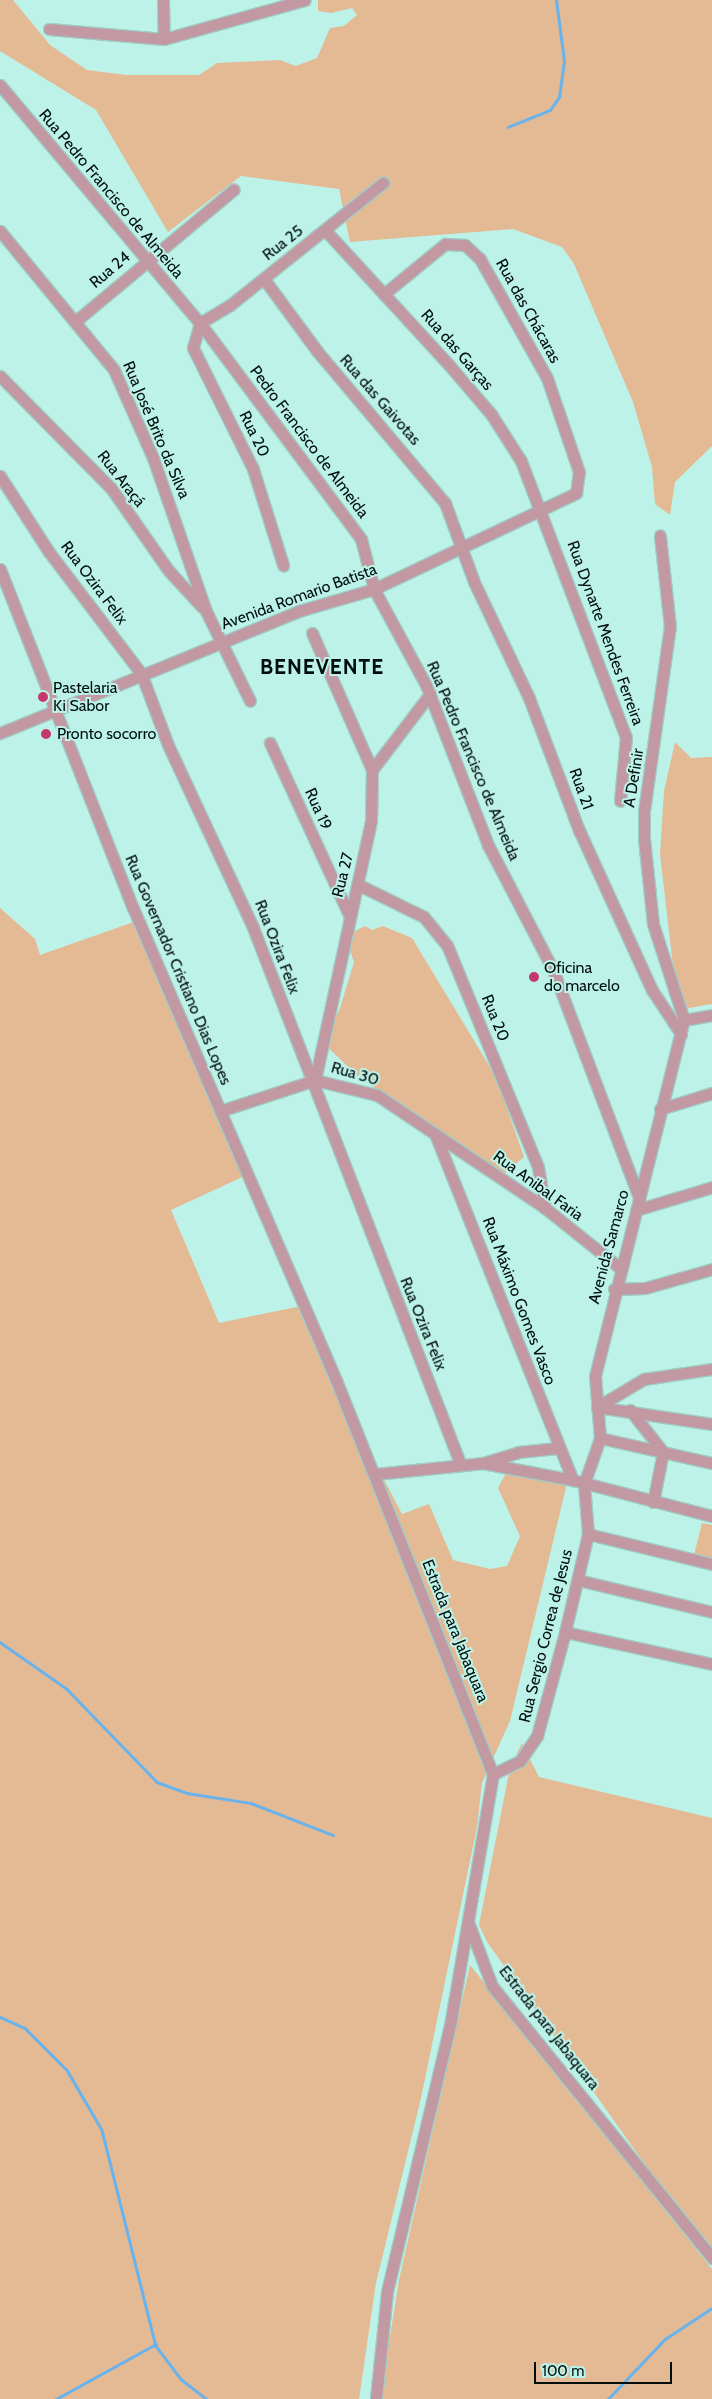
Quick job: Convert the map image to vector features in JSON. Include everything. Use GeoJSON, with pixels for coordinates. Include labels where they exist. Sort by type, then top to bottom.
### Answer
{"type":"FeatureCollection","features":[{"type":"Feature","properties":{"kind":"street"},"geometry":{"type":"LineString","coordinates":[[163,0],[164,39]]}},
{"type":"Feature","properties":{"kind":"street"},"geometry":{"type":"LineString","coordinates":[[49,29],[164,39],[305,0]]}},
{"type":"Feature","properties":{"kind":"street","name":"Rua Pedro Francisco de Almeida"},"geometry":{"type":"LineString","coordinates":[[0,84],[146,262],[200,323]]}},
{"type":"Feature","properties":{"kind":"street","name":"Rua 25"},"geometry":{"type":"LineString","coordinates":[[200,323],[264,279],[383,184]]}},
{"type":"Feature","properties":{"kind":"street","name":"Rua 24"},"geometry":{"type":"LineString","coordinates":[[77,320],[234,189]]}},
{"type":"Feature","properties":{"kind":"street","name":"Rua das Garças"},"geometry":{"type":"LineString","coordinates":[[325,230],[490,414],[509,440],[542,507]]}},
{"type":"Feature","properties":{"kind":"street","name":"Rua José Brito da Silva"},"geometry":{"type":"LineString","coordinates":[[0,231],[77,320],[114,370],[127,396],[206,611],[223,642],[250,701]]}},
{"type":"Feature","properties":{"kind":"street","name":"Rua das Chácaras"},"geometry":{"type":"LineString","coordinates":[[384,294],[445,244],[458,242],[476,254],[497,282],[547,378],[579,472],[576,493]]}},
{"type":"Feature","properties":{"kind":"street","name":"Rua das Gaivotas"},"geometry":{"type":"LineString","coordinates":[[264,279],[317,352],[438,493],[461,548]]}},
{"type":"Feature","properties":{"kind":"street","name":"Rua 20"},"geometry":{"type":"LineString","coordinates":[[200,323],[193,348],[253,469],[283,565]]}},
{"type":"Feature","properties":{"kind":"street","name":"Pedro Francisco de Almeida"},"geometry":{"type":"LineString","coordinates":[[200,323],[361,539],[374,589]]}},
{"type":"Feature","properties":{"kind":"street","name":"Rua Araçá"},"geometry":{"type":"LineString","coordinates":[[0,376],[111,488],[169,572],[206,611]]}},
{"type":"Feature","properties":{"kind":"street","name":"Rua Ozira Felix"},"geometry":{"type":"LineString","coordinates":[[0,476],[50,552],[141,673],[168,745],[252,925],[460,1462]]}},
{"type":"Feature","properties":{"kind":"street","name":"Avenida Romario Batista"},"geometry":{"type":"LineString","coordinates":[[0,733],[141,673],[299,611],[374,589],[542,507],[576,493]]}},
{"type":"Feature","properties":{"kind":"street","name":"Rua Dynarte Mendes Ferreira"},"geometry":{"type":"LineString","coordinates":[[542,507],[626,737],[620,801]]}},
{"type":"Feature","properties":{"kind":"street","name":"A Definir"},"geometry":{"type":"LineString","coordinates":[[660,536],[670,627],[644,811],[644,839],[653,924],[684,1020]]}},
{"type":"Feature","properties":{"kind":"street","name":"Rua 21"},"geometry":{"type":"LineString","coordinates":[[461,548],[529,698],[603,883],[656,999],[681,1034]]}},
{"type":"Feature","properties":{"kind":"street","name":"Rua Governador Cristiano Dias Lopes"},"geometry":{"type":"LineString","coordinates":[[0,569],[53,711],[220,1111],[336,1380]]}},
{"type":"Feature","properties":{"kind":"street","name":"Rua Pedro Francisco de Almeida"},"geometry":{"type":"LineString","coordinates":[[374,589],[430,694],[488,845],[553,970],[638,1204]]}},
{"type":"Feature","properties":{"kind":"street"},"geometry":{"type":"LineString","coordinates":[[312,633],[372,770],[430,694]]}},
{"type":"Feature","properties":{"kind":"street","name":"Rua 19"},"geometry":{"type":"LineString","coordinates":[[270,744],[349,914]]}},
{"type":"Feature","properties":{"kind":"street","name":"Rua 27"},"geometry":{"type":"LineString","coordinates":[[312,1081],[349,914],[359,884],[371,821],[372,770]]}},
{"type":"Feature","properties":{"kind":"street","name":"Rua 20"},"geometry":{"type":"LineString","coordinates":[[359,884],[424,917],[447,945],[538,1167],[545,1208]]}},
{"type":"Feature","properties":{"kind":"street"},"geometry":{"type":"LineString","coordinates":[[684,1020],[712,1015]]}},
{"type":"Feature","properties":{"kind":"street","name":"Avenida Samarco"},"geometry":{"type":"LineString","coordinates":[[584,1484],[600,1438],[595,1376],[614,1289],[638,1204],[684,1020]]}},
{"type":"Feature","properties":{"kind":"street"},"geometry":{"type":"LineString","coordinates":[[220,1111],[312,1081]]}},
{"type":"Feature","properties":{"kind":"street","name":"Rua 30"},"geometry":{"type":"LineString","coordinates":[[312,1081],[377,1095],[435,1134]]}},
{"type":"Feature","properties":{"kind":"street"},"geometry":{"type":"LineString","coordinates":[[660,1110],[712,1093]]}},
{"type":"Feature","properties":{"kind":"street","name":"Rua Anibal Faria"},"geometry":{"type":"LineString","coordinates":[[435,1134],[545,1208],[620,1268]]}},
{"type":"Feature","properties":{"kind":"street","name":"Rua Máximo Gomes Vasco"},"geometry":{"type":"LineString","coordinates":[[435,1134],[558,1448],[573,1480]]}},
{"type":"Feature","properties":{"kind":"street"},"geometry":{"type":"LineString","coordinates":[[638,1204],[712,1187]]}},
{"type":"Feature","properties":{"kind":"street"},"geometry":{"type":"LineString","coordinates":[[614,1289],[645,1288],[712,1269]]}},
{"type":"Feature","properties":{"kind":"street"},"geometry":{"type":"LineString","coordinates":[[597,1407],[644,1379],[712,1369]]}},
{"type":"Feature","properties":{"kind":"street","name":"Estrada para Jabaquara"},"geometry":{"type":"LineString","coordinates":[[336,1380],[493,1774],[467,1918],[480,1963],[492,1986],[712,2258]]}},
{"type":"Feature","properties":{"kind":"street"},"geometry":{"type":"LineString","coordinates":[[597,1407],[630,1410],[712,1424]]}},
{"type":"Feature","properties":{"kind":"street"},"geometry":{"type":"LineString","coordinates":[[630,1410],[663,1452],[653,1502]]}},
{"type":"Feature","properties":{"kind":"street"},"geometry":{"type":"LineString","coordinates":[[600,1438],[712,1463]]}},
{"type":"Feature","properties":{"kind":"street"},"geometry":{"type":"LineString","coordinates":[[483,1463],[518,1452],[558,1448]]}},
{"type":"Feature","properties":{"kind":"street"},"geometry":{"type":"LineString","coordinates":[[375,1474],[460,1462],[483,1463],[573,1480],[712,1516]]}},
{"type":"Feature","properties":{"kind":"street","name":"Rua Sergio Correa de Jesus"},"geometry":{"type":"LineString","coordinates":[[493,1774],[520,1761],[537,1736],[565,1632],[588,1534],[584,1484]]}},
{"type":"Feature","properties":{"kind":"street"},"geometry":{"type":"LineString","coordinates":[[588,1534],[712,1564]]}},
{"type":"Feature","properties":{"kind":"street"},"geometry":{"type":"LineString","coordinates":[[578,1580],[712,1612]]}},
{"type":"Feature","properties":{"kind":"street"},"geometry":{"type":"LineString","coordinates":[[565,1632],[712,1664]]}},
{"type":"Feature","properties":{"kind":"street"},"geometry":{"type":"LineString","coordinates":[[376,2399],[387,2292],[450,2025],[467,1918]]}},
{"type":"Feature","properties":{"kind":"shaded area"},"geometry":{"type":"Polygon","coordinates":[[[0,0],[13,0],[50,45],[87,70],[126,75],[199,75],[217,63],[280,60],[296,66],[317,58],[330,28],[344,26],[357,15],[352,8],[331,13],[318,11],[318,0],[712,0],[712,446],[675,482],[670,515],[655,504],[652,467],[633,402],[574,264],[562,247],[513,229],[350,242],[339,189],[241,176],[168,232],[96,110],[0,51],[0,0]]]}},
{"type":"Feature","properties":{"kind":"shaded area"},"geometry":{"type":"Polygon","coordinates":[[[675,742],[691,758],[712,757],[712,1004],[678,1010],[660,854],[664,791],[675,742]]]}},
{"type":"Feature","properties":{"kind":"shaded area"},"geometry":{"type":"Polygon","coordinates":[[[0,908],[35,939],[40,955],[142,919],[251,1173],[171,1210],[219,1323],[306,1305],[367,1447],[402,1514],[429,1504],[453,1560],[490,1569],[507,1566],[520,1536],[498,1488],[505,1475],[569,1475],[510,1721],[482,1783],[477,1827],[421,2098],[376,2283],[359,2399],[0,2399],[0,908]]]}},
{"type":"Feature","properties":{"kind":"shaded area"},"geometry":{"type":"Polygon","coordinates":[[[365,926],[372,930],[383,926],[412,938],[496,1077],[524,1157],[504,1174],[360,1078],[323,1043],[340,1008],[354,962],[345,936],[365,926]]]}},
{"type":"Feature","properties":{"kind":"shaded area"},"geometry":{"type":"Polygon","coordinates":[[[702,1523],[712,1525],[712,1559],[694,1555],[702,1523]]]}},
{"type":"Feature","properties":{"kind":"shaded area"},"geometry":{"type":"Polygon","coordinates":[[[522,1743],[539,1777],[712,1818],[712,2252],[647,2175],[649,2170],[487,1942],[479,1925],[510,1768],[522,1743]]]}},
{"type":"Feature","properties":{"kind":"shaded area"},"geometry":{"type":"Polygon","coordinates":[[[470,1965],[712,2269],[712,2399],[380,2399],[399,2280],[470,1965]]]}},
{"type":"Feature","properties":{"kind":"waterway"},"geometry":{"type":"LineString","coordinates":[[508,127],[550,110],[559,97],[564,61],[556,0]]}},
{"type":"Feature","properties":{"kind":"waterway"},"geometry":{"type":"LineString","coordinates":[[0,1642],[67,1689],[157,1782],[187,1793],[251,1803],[333,1835]]}},
{"type":"Feature","properties":{"kind":"waterway"},"geometry":{"type":"LineString","coordinates":[[0,2017],[25,2028],[67,2070],[102,2130],[156,2346],[181,2379],[207,2399]]}},
{"type":"Feature","properties":{"kind":"waterway"},"geometry":{"type":"LineString","coordinates":[[608,2399],[665,2339],[712,2308]]}},
{"type":"Feature","properties":{"kind":"waterway"},"geometry":{"type":"LineString","coordinates":[[56,2399],[156,2344]]}},
{"type":"Feature","properties":{"kind":"place","name":"Pastelaria Ki Sabor"},"geometry":{"type":"Point","coordinates":[43,697]}},
{"type":"Feature","properties":{"kind":"place","name":"Pronto socorro"},"geometry":{"type":"Point","coordinates":[46,734]}},
{"type":"Feature","properties":{"kind":"place","name":"Oficina do marcelo"},"geometry":{"type":"Point","coordinates":[534,977]}},
{"type":"Feature","properties":{"kind":"district","name":"BENEVENTE"},"geometry":{"type":"Point","coordinates":[322,667]}}]}
